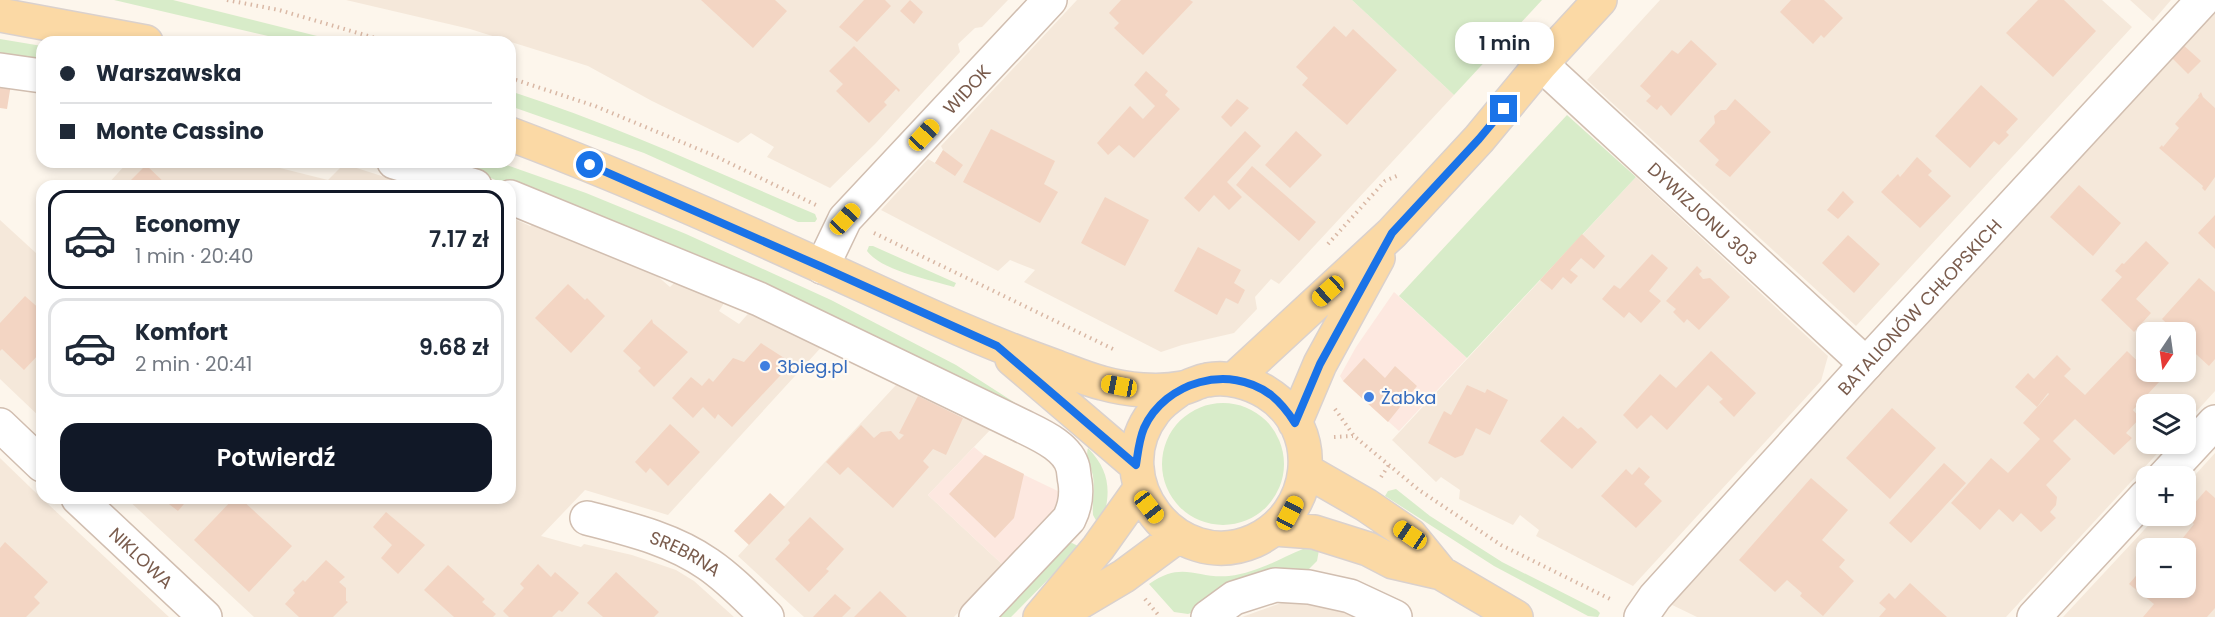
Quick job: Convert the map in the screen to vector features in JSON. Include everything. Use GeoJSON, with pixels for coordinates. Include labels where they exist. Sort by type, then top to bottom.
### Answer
{"type":"FeatureCollection","features":[{"type":"Feature","properties":{"kind":"main road"},"geometry":{"type":"LineString","coordinates":[[1233,380],[1392,233],[1479,139],[1541,64],[1600,0]]}},
{"type":"Feature","properties":{"kind":"main road"},"geometry":{"type":"LineString","coordinates":[[0,15],[114,36]]}},
{"type":"Feature","properties":{"kind":"main road"},"geometry":{"type":"LineString","coordinates":[[516,136],[571,157],[997,346],[1102,383],[1136,389],[1182,388],[1207,380],[1233,380],[1252,385],[1269,394],[1284,406],[1295,423],[1305,453],[1305,470],[1301,492],[1290,513],[1274,529],[1252,542],[1227,548],[1202,546],[1178,536],[1162,524],[1149,507],[1138,477],[1141,437],[1154,412],[1182,388]]}},
{"type":"Feature","properties":{"kind":"main road"},"geometry":{"type":"LineString","coordinates":[[1295,423],[1320,364],[1392,233]]}},
{"type":"Feature","properties":{"kind":"main road"},"geometry":{"type":"LineString","coordinates":[[997,346],[1138,477]]}},
{"type":"Feature","properties":{"kind":"main road"},"geometry":{"type":"LineString","coordinates":[[1305,470],[1366,505],[1410,535],[1441,573]]}},
{"type":"Feature","properties":{"kind":"main road"},"geometry":{"type":"LineString","coordinates":[[1040,617],[1098,548],[1138,477]]}},
{"type":"Feature","properties":{"kind":"main road"},"geometry":{"type":"LineString","coordinates":[[1274,529],[1314,532],[1368,549],[1393,562],[1441,573],[1516,617]]}},
{"type":"Feature","properties":{"kind":"main road"},"geometry":{"type":"LineString","coordinates":[[1055,617],[1124,576],[1178,536]]}},
{"type":"Feature","properties":{"kind":"street","name":"WIDOK"},"geometry":{"type":"LineString","coordinates":[[822,267],[845,219],[1050,0]]}},
{"type":"Feature","properties":{"kind":"street","name":"BATALIONÓW CHŁOPSKICH"},"geometry":{"type":"LineString","coordinates":[[1642,616],[1655,597],[1866,364],[2204,0]]}},
{"type":"Feature","properties":{"kind":"street","name":"DYWIZJONU 303"},"geometry":{"type":"LineString","coordinates":[[1541,64],[1866,364]]}},
{"type":"Feature","properties":{"kind":"street"},"geometry":{"type":"LineString","coordinates":[[0,70],[36,75]]}},
{"type":"Feature","properties":{"kind":"street"},"geometry":{"type":"LineString","coordinates":[[414,168],[455,180]]}},
{"type":"Feature","properties":{"kind":"street"},"geometry":{"type":"LineString","coordinates":[[516,198],[759,299],[1020,425],[1047,439],[1066,455],[1073,468],[1076,491],[1069,519],[976,617]]}},
{"type":"Feature","properties":{"kind":"street"},"geometry":{"type":"LineString","coordinates":[[2174,466],[2215,422]]}},
{"type":"Feature","properties":{"kind":"street"},"geometry":{"type":"LineString","coordinates":[[0,425],[36,459]]}},
{"type":"Feature","properties":{"kind":"street","name":"NIKLOWA"},"geometry":{"type":"LineString","coordinates":[[84,504],[205,617]]}},
{"type":"Feature","properties":{"kind":"street"},"geometry":{"type":"LineString","coordinates":[[2034,617],[2136,507]]}},
{"type":"Feature","properties":{"kind":"street","name":"SREBRNA"},"geometry":{"type":"LineString","coordinates":[[587,518],[656,537],[682,549],[710,565],[767,617]]}},
{"type":"Feature","properties":{"kind":"street"},"geometry":{"type":"LineString","coordinates":[[1208,617],[1234,598],[1275,585],[1309,587],[1350,596],[1395,617]]}},
{"type":"Feature","properties":{"kind":"path"},"geometry":{"type":"LineString","coordinates":[[227,0],[279,10],[368,36]]}},
{"type":"Feature","properties":{"kind":"path"},"geometry":{"type":"LineString","coordinates":[[516,80],[595,106],[715,156],[1117,351]]}},
{"type":"Feature","properties":{"kind":"path"},"geometry":{"type":"LineString","coordinates":[[1354,436],[1419,490],[1501,545],[1642,616]]}},
{"type":"Feature","properties":{"kind":"path"},"geometry":{"type":"LineString","coordinates":[[1140,592],[1160,617]]}},
{"type":"Feature","properties":{"kind":"shaded area"},"geometry":{"type":"Polygon","coordinates":[[[346,0],[1008,0],[982,27],[975,28],[958,44],[960,52],[875,144],[830,188],[767,157],[774,147],[751,133],[738,143],[652,101],[588,66],[516,43],[516,36],[492,36],[346,0]]]}},
{"type":"Feature","properties":{"kind":"shaded area"},"geometry":{"type":"Polygon","coordinates":[[[1077,0],[1352,0],[1454,95],[1279,284],[1271,279],[1255,297],[1257,309],[1234,333],[1161,352],[1024,282],[1035,270],[1010,260],[998,271],[881,210],[928,159],[935,163],[943,150],[941,146],[1077,0]]]}},
{"type":"Feature","properties":{"kind":"shaded area"},"geometry":{"type":"Polygon","coordinates":[[[1660,0],[2102,0],[2132,27],[1856,326],[1587,80],[1660,0]]]}},
{"type":"Feature","properties":{"kind":"shaded area"},"geometry":{"type":"Polygon","coordinates":[[[2130,0],[2171,0],[2153,21],[2130,0]]]}},
{"type":"Feature","properties":{"kind":"shaded area"},"geometry":{"type":"Polygon","coordinates":[[[2215,4],[2215,391],[2196,412],[2196,394],[2136,394],[2136,454],[2157,454],[2146,466],[2136,466],[2136,476],[2006,617],[1697,617],[1666,602],[2215,4]]]}},
{"type":"Feature","properties":{"kind":"shaded area"},"geometry":{"type":"Polygon","coordinates":[[[122,168],[280,168],[328,180],[112,180],[122,168]]]}},
{"type":"Feature","properties":{"kind":"shaded area"},"geometry":{"type":"Polygon","coordinates":[[[340,168],[357,168],[394,180],[328,180],[340,168]]]}},
{"type":"Feature","properties":{"kind":"shaded area"},"geometry":{"type":"Polygon","coordinates":[[[1636,177],[1828,356],[1821,381],[1633,586],[1536,536],[1539,530],[1520,515],[1513,525],[1459,499],[1460,490],[1441,477],[1436,482],[1392,440],[1636,177]]]}},
{"type":"Feature","properties":{"kind":"shaded area"},"geometry":{"type":"Polygon","coordinates":[[[0,220],[36,253],[36,413],[0,379],[0,220]]]}},
{"type":"Feature","properties":{"kind":"shaded area"},"geometry":{"type":"Polygon","coordinates":[[[516,220],[530,226],[538,220],[648,268],[670,287],[680,277],[726,300],[719,311],[739,324],[753,308],[826,342],[668,515],[585,490],[541,536],[581,547],[584,544],[632,555],[676,570],[694,581],[734,617],[254,617],[132,504],[516,504],[516,220]]]}},
{"type":"Feature","properties":{"kind":"shaded area"},"geometry":{"type":"Polygon","coordinates":[[[1394,292],[1467,358],[1399,431],[1340,376],[1356,347],[1394,292]]]}},
{"type":"Feature","properties":{"kind":"shaded area"},"geometry":{"type":"Polygon","coordinates":[[[896,385],[963,418],[965,415],[992,428],[928,495],[1003,565],[954,617],[804,617],[738,556],[896,385]]]}},
{"type":"Feature","properties":{"kind":"shaded area"},"geometry":{"type":"Polygon","coordinates":[[[974,447],[985,456],[1062,493],[1059,505],[1003,565],[928,495],[974,447]]]}},
{"type":"Feature","properties":{"kind":"shaded area"},"geometry":{"type":"Polygon","coordinates":[[[2215,453],[2215,617],[2063,617],[2136,539],[2136,598],[2196,598],[2196,538],[2137,538],[2148,526],[2196,526],[2196,474],[2215,453]]]}},
{"type":"Feature","properties":{"kind":"shaded area"},"geometry":{"type":"Polygon","coordinates":[[[0,458],[36,493],[36,504],[48,504],[169,617],[0,617],[0,458]]]}},
{"type":"Feature","properties":{"kind":"shaded area"},"geometry":{"type":"Polygon","coordinates":[[[1304,602],[1370,617],[1242,617],[1281,603],[1304,602]]]}},
{"type":"Feature","properties":{"kind":"green space"},"geometry":{"type":"Polygon","coordinates":[[[114,0],[173,0],[317,36],[268,36],[114,0]]]}},
{"type":"Feature","properties":{"kind":"green space"},"geometry":{"type":"Polygon","coordinates":[[[1352,0],[1542,0],[1454,95],[1352,0]]]}},
{"type":"Feature","properties":{"kind":"green space"},"geometry":{"type":"Polygon","coordinates":[[[0,39],[36,45],[36,64],[0,57],[0,39]]]}},
{"type":"Feature","properties":{"kind":"green space"},"geometry":{"type":"Polygon","coordinates":[[[516,93],[664,149],[815,214],[817,219],[815,222],[798,222],[644,153],[516,108],[516,93]]]}},
{"type":"Feature","properties":{"kind":"green space"},"geometry":{"type":"Polygon","coordinates":[[[1567,115],[1636,177],[1467,358],[1399,296],[1567,115]]]}},
{"type":"Feature","properties":{"kind":"green space"},"geometry":{"type":"Polygon","coordinates":[[[461,168],[515,168],[586,193],[686,234],[831,300],[956,365],[1054,428],[698,258],[516,188],[516,180],[496,180],[461,168]]]}},
{"type":"Feature","properties":{"kind":"green space"},"geometry":{"type":"Polygon","coordinates":[[[869,246],[956,283],[954,287],[895,269],[874,258],[867,251],[869,246]]]}},
{"type":"Feature","properties":{"kind":"green space"},"geometry":{"type":"Polygon","coordinates":[[[1223,403],[1246,408],[1266,421],[1279,441],[1284,464],[1279,487],[1266,507],[1246,520],[1223,525],[1200,520],[1180,507],[1167,487],[1162,464],[1167,441],[1180,421],[1200,408],[1223,403]]]}},
{"type":"Feature","properties":{"kind":"green space"},"geometry":{"type":"Polygon","coordinates":[[[1088,448],[1101,466],[1107,483],[1105,512],[1102,523],[1098,524],[1093,515],[1094,481],[1088,459],[1088,448]]]}},
{"type":"Feature","properties":{"kind":"green space"},"geometry":{"type":"Polygon","coordinates":[[[1396,489],[1430,516],[1502,562],[1597,610],[1600,613],[1598,617],[1588,616],[1494,566],[1385,496],[1388,491],[1396,489]]]}},
{"type":"Feature","properties":{"kind":"green space"},"geometry":{"type":"Polygon","coordinates":[[[1072,543],[1080,547],[1011,617],[994,617],[1064,544],[1072,543]]]}},
{"type":"Feature","properties":{"kind":"green space"},"geometry":{"type":"Polygon","coordinates":[[[1303,549],[1319,550],[1317,561],[1309,569],[1188,614],[1174,612],[1149,584],[1171,573],[1189,572],[1217,576],[1239,574],[1258,569],[1303,549]]]}},
{"type":"Feature","properties":{"kind":"building"},"geometry":{"type":"Polygon","coordinates":[[[701,0],[775,0],[787,11],[753,48],[701,0]]]}},
{"type":"Feature","properties":{"kind":"building"},"geometry":{"type":"Polygon","coordinates":[[[864,0],[885,0],[891,6],[857,42],[839,27],[864,0]]]}},
{"type":"Feature","properties":{"kind":"building"},"geometry":{"type":"Polygon","coordinates":[[[910,0],[923,12],[914,24],[900,11],[910,0]]]}},
{"type":"Feature","properties":{"kind":"building"},"geometry":{"type":"Polygon","coordinates":[[[1121,0],[1190,0],[1193,2],[1143,55],[1114,28],[1119,23],[1109,13],[1121,0]]]}},
{"type":"Feature","properties":{"kind":"building"},"geometry":{"type":"Polygon","coordinates":[[[1791,0],[1824,0],[1843,18],[1824,38],[1821,35],[1813,44],[1780,12],[1791,0]]]}},
{"type":"Feature","properties":{"kind":"building"},"geometry":{"type":"Polygon","coordinates":[[[2038,0],[2064,0],[2096,31],[2053,77],[2006,33],[2038,0]]]}},
{"type":"Feature","properties":{"kind":"building"},"geometry":{"type":"Polygon","coordinates":[[[1334,26],[1346,37],[1353,29],[1397,70],[1347,125],[1302,85],[1308,78],[1296,67],[1334,26]]]}},
{"type":"Feature","properties":{"kind":"building"},"geometry":{"type":"Polygon","coordinates":[[[1691,40],[1717,64],[1671,116],[1661,105],[1657,110],[1646,101],[1651,96],[1640,86],[1672,50],[1678,54],[1691,40]]]}},
{"type":"Feature","properties":{"kind":"building"},"geometry":{"type":"Polygon","coordinates":[[[2181,43],[2201,61],[2188,74],[2169,55],[2181,43]]]}},
{"type":"Feature","properties":{"kind":"building"},"geometry":{"type":"Polygon","coordinates":[[[854,46],[900,90],[899,92],[896,89],[884,102],[887,105],[869,123],[836,91],[843,84],[829,71],[854,46]]]}},
{"type":"Feature","properties":{"kind":"building"},"geometry":{"type":"Polygon","coordinates":[[[1146,71],[1168,91],[1165,95],[1180,109],[1134,158],[1119,145],[1108,155],[1097,143],[1130,106],[1143,119],[1155,106],[1134,85],[1146,71]]]}},
{"type":"Feature","properties":{"kind":"building"},"geometry":{"type":"Polygon","coordinates":[[[0,82],[11,84],[7,109],[0,108],[0,82]]]}},
{"type":"Feature","properties":{"kind":"building"},"geometry":{"type":"Polygon","coordinates":[[[1981,85],[2018,119],[2006,132],[2009,135],[1999,145],[1994,141],[1970,168],[1935,136],[1981,85]]]}},
{"type":"Feature","properties":{"kind":"building"},"geometry":{"type":"Polygon","coordinates":[[[2201,92],[2215,108],[2215,177],[2205,191],[2203,186],[2159,148],[2162,145],[2163,147],[2179,128],[2175,124],[2201,92]]]}},
{"type":"Feature","properties":{"kind":"building"},"geometry":{"type":"Polygon","coordinates":[[[1237,99],[1249,108],[1231,127],[1221,117],[1237,99]]]}},
{"type":"Feature","properties":{"kind":"building"},"geometry":{"type":"Polygon","coordinates":[[[1735,99],[1771,132],[1730,177],[1715,165],[1719,160],[1699,141],[1715,123],[1714,116],[1721,110],[1726,110],[1735,99]]]}},
{"type":"Feature","properties":{"kind":"building"},"geometry":{"type":"Polygon","coordinates":[[[991,129],[1055,161],[1044,184],[1058,192],[1040,223],[963,182],[991,129]]]}},
{"type":"Feature","properties":{"kind":"building"},"geometry":{"type":"Polygon","coordinates":[[[1245,131],[1261,146],[1227,182],[1242,197],[1229,210],[1214,195],[1199,212],[1184,198],[1245,131]]]}},
{"type":"Feature","properties":{"kind":"building"},"geometry":{"type":"Polygon","coordinates":[[[1296,131],[1322,155],[1290,188],[1265,165],[1296,131]]]}},
{"type":"Feature","properties":{"kind":"building"},"geometry":{"type":"Polygon","coordinates":[[[943,150],[963,165],[955,176],[935,163],[943,150]]]}},
{"type":"Feature","properties":{"kind":"building"},"geometry":{"type":"Polygon","coordinates":[[[1917,157],[1932,171],[1928,175],[1951,196],[1920,228],[1881,192],[1898,174],[1900,177],[1917,157]]]}},
{"type":"Feature","properties":{"kind":"building"},"geometry":{"type":"Polygon","coordinates":[[[1252,166],[1316,222],[1299,241],[1236,185],[1252,166]]]}},
{"type":"Feature","properties":{"kind":"building"},"geometry":{"type":"Polygon","coordinates":[[[143,168],[149,168],[162,180],[131,180],[143,168]]]}},
{"type":"Feature","properties":{"kind":"building"},"geometry":{"type":"Polygon","coordinates":[[[2079,185],[2121,223],[2093,256],[2050,217],[2079,185]]]}},
{"type":"Feature","properties":{"kind":"building"},"geometry":{"type":"Polygon","coordinates":[[[1843,191],[1854,202],[1838,219],[1827,210],[1843,191]]]}},
{"type":"Feature","properties":{"kind":"building"},"geometry":{"type":"Polygon","coordinates":[[[1105,197],[1149,220],[1125,266],[1081,243],[1105,197]]]}},
{"type":"Feature","properties":{"kind":"building"},"geometry":{"type":"Polygon","coordinates":[[[2215,215],[2215,249],[2198,233],[2215,215]]]}},
{"type":"Feature","properties":{"kind":"building"},"geometry":{"type":"Polygon","coordinates":[[[1582,234],[1605,256],[1594,269],[1581,258],[1570,270],[1578,276],[1571,284],[1563,277],[1552,290],[1540,280],[1582,234]]]}},
{"type":"Feature","properties":{"kind":"building"},"geometry":{"type":"Polygon","coordinates":[[[1848,235],[1880,264],[1854,293],[1822,263],[1848,235]]]}},
{"type":"Feature","properties":{"kind":"building"},"geometry":{"type":"Polygon","coordinates":[[[2146,241],[2169,263],[2136,299],[2151,313],[2143,322],[2136,322],[2134,332],[2101,300],[2122,277],[2115,271],[2122,263],[2124,264],[2146,241]]]}},
{"type":"Feature","properties":{"kind":"building"},"geometry":{"type":"Polygon","coordinates":[[[1198,247],[1241,270],[1234,283],[1245,290],[1238,304],[1226,298],[1217,315],[1174,291],[1198,247]]]}},
{"type":"Feature","properties":{"kind":"building"},"geometry":{"type":"Polygon","coordinates":[[[1652,254],[1668,268],[1649,291],[1661,301],[1641,323],[1629,312],[1624,318],[1602,299],[1614,285],[1620,289],[1652,254]]]}},
{"type":"Feature","properties":{"kind":"building"},"geometry":{"type":"Polygon","coordinates":[[[1697,266],[1702,271],[1699,274],[1703,279],[1710,278],[1730,297],[1699,330],[1687,319],[1684,323],[1673,312],[1676,309],[1666,301],[1697,266]]]}},
{"type":"Feature","properties":{"kind":"building"},"geometry":{"type":"Polygon","coordinates":[[[2199,278],[2215,292],[2215,359],[2209,366],[2196,354],[2196,322],[2165,322],[2162,319],[2199,278]]]}},
{"type":"Feature","properties":{"kind":"building"},"geometry":{"type":"Polygon","coordinates":[[[568,284],[585,300],[587,298],[605,316],[571,353],[535,318],[568,284]]]}},
{"type":"Feature","properties":{"kind":"building"},"geometry":{"type":"Polygon","coordinates":[[[25,296],[36,306],[36,357],[24,370],[2,349],[0,351],[0,323],[25,296]]]}},
{"type":"Feature","properties":{"kind":"building"},"geometry":{"type":"Polygon","coordinates":[[[652,319],[653,323],[688,352],[654,387],[638,371],[641,368],[623,351],[652,319]]]}},
{"type":"Feature","properties":{"kind":"building"},"geometry":{"type":"Polygon","coordinates":[[[761,343],[792,363],[732,427],[718,414],[715,419],[703,407],[693,418],[672,398],[691,377],[702,386],[709,378],[713,382],[733,358],[744,362],[761,343]]]}},
{"type":"Feature","properties":{"kind":"building"},"geometry":{"type":"Polygon","coordinates":[[[1711,351],[1756,393],[1734,417],[1719,402],[1723,399],[1708,385],[1667,430],[1651,415],[1637,429],[1623,415],[1660,374],[1676,388],[1711,351]]]}},
{"type":"Feature","properties":{"kind":"building"},"geometry":{"type":"Polygon","coordinates":[[[2127,351],[2136,360],[2136,382],[2159,382],[2148,394],[2136,394],[2136,407],[2133,410],[2136,413],[2136,422],[2126,433],[2132,438],[2114,455],[2075,419],[2053,441],[2071,459],[2046,485],[2057,497],[2056,505],[2050,512],[2056,518],[2041,532],[2021,513],[2013,522],[1999,509],[1980,530],[1951,503],[1991,458],[2008,473],[2040,439],[2023,423],[2049,394],[2037,407],[2015,387],[2028,373],[2034,379],[2057,355],[2071,369],[2064,376],[2085,395],[2127,351]]]}},
{"type":"Feature","properties":{"kind":"building"},"geometry":{"type":"Polygon","coordinates":[[[1364,358],[1385,378],[1395,366],[1417,386],[1388,422],[1343,381],[1364,358]]]}},
{"type":"Feature","properties":{"kind":"building"},"geometry":{"type":"Polygon","coordinates":[[[1467,385],[1485,393],[1487,389],[1508,400],[1490,435],[1476,428],[1463,455],[1455,458],[1428,443],[1444,411],[1451,415],[1467,385]]]}},
{"type":"Feature","properties":{"kind":"building"},"geometry":{"type":"Polygon","coordinates":[[[918,396],[963,418],[946,455],[933,449],[923,461],[929,467],[893,508],[848,467],[840,475],[826,462],[861,425],[874,438],[881,432],[891,431],[899,440],[904,435],[899,433],[918,396]]]}},
{"type":"Feature","properties":{"kind":"building"},"geometry":{"type":"Polygon","coordinates":[[[1892,408],[1936,448],[1890,499],[1846,458],[1892,408]]]}},
{"type":"Feature","properties":{"kind":"building"},"geometry":{"type":"Polygon","coordinates":[[[1563,416],[1578,429],[1581,427],[1597,442],[1572,469],[1540,441],[1563,416]]]}},
{"type":"Feature","properties":{"kind":"building"},"geometry":{"type":"Polygon","coordinates":[[[670,424],[700,452],[668,486],[650,468],[646,473],[635,462],[670,424]]]}},
{"type":"Feature","properties":{"kind":"building"},"geometry":{"type":"Polygon","coordinates":[[[985,455],[1024,474],[1014,518],[995,538],[949,494],[985,455]]]}},
{"type":"Feature","properties":{"kind":"building"},"geometry":{"type":"Polygon","coordinates":[[[1944,463],[1966,483],[1911,543],[1889,523],[1944,463]]]}},
{"type":"Feature","properties":{"kind":"building"},"geometry":{"type":"Polygon","coordinates":[[[1639,467],[1650,477],[1644,484],[1662,501],[1636,528],[1601,496],[1626,469],[1632,475],[1639,467]]]}},
{"type":"Feature","properties":{"kind":"building"},"geometry":{"type":"Polygon","coordinates":[[[1811,478],[1848,510],[1822,540],[1845,560],[1839,567],[1854,581],[1823,616],[1800,596],[1802,593],[1787,580],[1775,592],[1739,560],[1811,478]]]}},
{"type":"Feature","properties":{"kind":"building"},"geometry":{"type":"Polygon","coordinates":[[[2206,490],[2215,498],[2215,608],[2207,617],[2143,617],[2154,604],[2146,598],[2196,598],[2196,538],[2183,538],[2192,526],[2196,526],[2196,502],[2206,490]]]}},
{"type":"Feature","properties":{"kind":"building"},"geometry":{"type":"Polygon","coordinates":[[[770,493],[785,507],[749,545],[734,531],[770,493]]]}},
{"type":"Feature","properties":{"kind":"building"},"geometry":{"type":"Polygon","coordinates":[[[169,504],[184,504],[178,511],[169,504]]]}},
{"type":"Feature","properties":{"kind":"building"},"geometry":{"type":"Polygon","coordinates":[[[228,504],[246,504],[292,546],[249,592],[194,540],[228,504]]]}},
{"type":"Feature","properties":{"kind":"building"},"geometry":{"type":"Polygon","coordinates":[[[386,512],[425,545],[398,574],[381,558],[392,545],[373,527],[386,512]]]}},
{"type":"Feature","properties":{"kind":"building"},"geometry":{"type":"Polygon","coordinates":[[[810,517],[844,549],[826,569],[829,571],[809,592],[775,559],[790,543],[788,540],[810,517]]]}},
{"type":"Feature","properties":{"kind":"building"},"geometry":{"type":"Polygon","coordinates":[[[5,542],[48,582],[34,597],[40,603],[26,617],[0,617],[0,548],[5,542]]]}},
{"type":"Feature","properties":{"kind":"building"},"geometry":{"type":"Polygon","coordinates":[[[326,560],[345,577],[339,582],[346,588],[346,601],[348,602],[333,617],[299,617],[285,604],[295,593],[293,590],[303,580],[305,582],[326,560]]]}},
{"type":"Feature","properties":{"kind":"building"},"geometry":{"type":"Polygon","coordinates":[[[538,564],[551,577],[555,572],[579,593],[562,612],[559,610],[552,617],[509,617],[503,611],[524,588],[520,584],[538,564]]]}},
{"type":"Feature","properties":{"kind":"building"},"geometry":{"type":"Polygon","coordinates":[[[448,565],[485,599],[482,602],[496,614],[493,617],[454,617],[424,590],[448,565]]]}},
{"type":"Feature","properties":{"kind":"building"},"geometry":{"type":"Polygon","coordinates":[[[616,572],[659,612],[654,617],[603,617],[587,603],[616,572]]]}},
{"type":"Feature","properties":{"kind":"building"},"geometry":{"type":"Polygon","coordinates":[[[2136,576],[2136,590],[2129,584],[2136,576]]]}},
{"type":"Feature","properties":{"kind":"building"},"geometry":{"type":"Polygon","coordinates":[[[1910,583],[1947,617],[1879,617],[1886,609],[1879,603],[1889,593],[1895,599],[1910,583]]]}},
{"type":"Feature","properties":{"kind":"building"},"geometry":{"type":"Polygon","coordinates":[[[880,591],[907,617],[854,617],[880,591]]]}},
{"type":"Feature","properties":{"kind":"building"},"geometry":{"type":"Polygon","coordinates":[[[835,594],[851,608],[842,617],[813,617],[835,594]]]}},
{"type":"Feature","properties":{"kind":"place","name":"3bieg.pl"},"geometry":{"type":"Point","coordinates":[765,366]}},
{"type":"Feature","properties":{"kind":"place","name":"Żabka"},"geometry":{"type":"Point","coordinates":[1369,397]}},
{"type":"Feature","properties":{"kind":"route"},"geometry":{"type":"LineString","coordinates":[[590,165],[997,346],[1136,465],[1138,447],[1144,428],[1154,412],[1182,388],[1207,380],[1233,380],[1252,385],[1269,394],[1284,406],[1295,423],[1320,364],[1392,233],[1504,109]]}}]}
